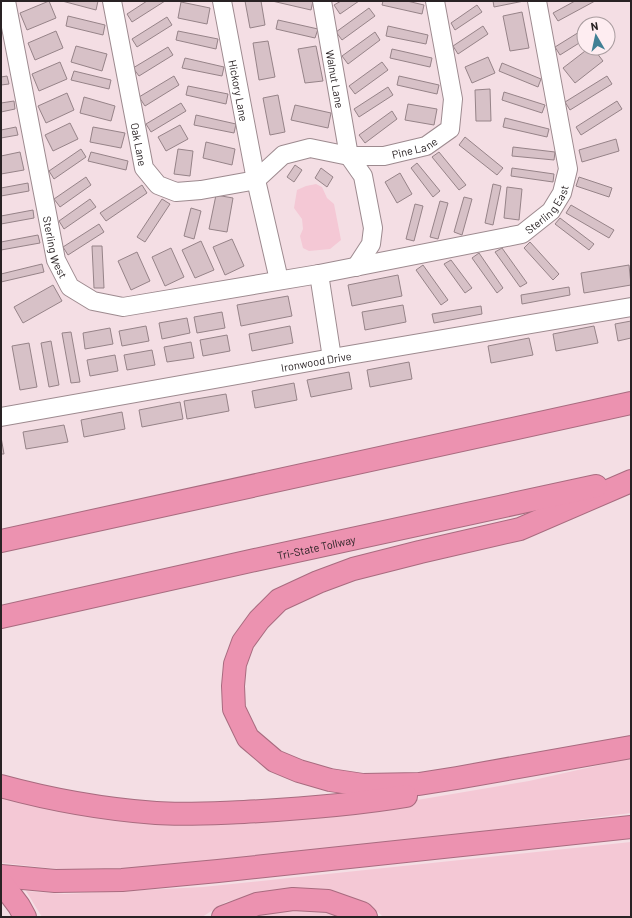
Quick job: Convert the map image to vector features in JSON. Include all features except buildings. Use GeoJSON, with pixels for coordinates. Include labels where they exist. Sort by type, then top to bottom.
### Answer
{"type":"FeatureCollection","features":[{"type":"Feature","properties":{"kind":"highway"},"geometry":{"type":"LineString","coordinates":[[1,541],[631,403]]}},
{"type":"Feature","properties":{"kind":"highway"},"geometry":{"type":"LineString","coordinates":[[631,480],[520,529],[353,569],[318,582],[279,600],[259,620],[243,642],[235,664],[233,686],[234,709],[248,738],[275,761],[299,771],[330,780],[363,785],[419,784],[631,748]]}},
{"type":"Feature","properties":{"kind":"highway","name":"Tri-State Tollway"},"geometry":{"type":"LineString","coordinates":[[1,617],[271,557],[631,480]]}},
{"type":"Feature","properties":{"kind":"highway"},"geometry":{"type":"LineString","coordinates":[[1,786],[32,795],[88,805],[157,813],[213,813],[274,810],[384,799],[453,788],[566,766],[631,748]]}},
{"type":"Feature","properties":{"kind":"highway"},"geometry":{"type":"LineString","coordinates":[[1,876],[55,881],[122,880],[234,870],[631,827]]}},
{"type":"Feature","properties":{"kind":"highway"},"geometry":{"type":"LineString","coordinates":[[1,882],[19,906],[25,917]]}},
{"type":"Feature","properties":{"kind":"highway"},"geometry":{"type":"LineString","coordinates":[[222,917],[257,904],[293,899],[328,901],[362,913],[366,917]]}},
{"type":"Feature","properties":{"kind":"street","name":"Sterling West"},"geometry":{"type":"LineString","coordinates":[[6,1],[56,260],[70,287],[93,301],[123,307],[319,274]]}},
{"type":"Feature","properties":{"kind":"street","name":"Oak Lane"},"geometry":{"type":"LineString","coordinates":[[112,1],[144,168],[158,185],[176,192],[201,190],[256,180]]}},
{"type":"Feature","properties":{"kind":"street","name":"Hickory Lane"},"geometry":{"type":"LineString","coordinates":[[222,1],[256,180]]}},
{"type":"Feature","properties":{"kind":"street","name":"Walnut Lane"},"geometry":{"type":"LineString","coordinates":[[322,1],[349,156]]}},
{"type":"Feature","properties":{"kind":"street","name":"Pine Lane"},"geometry":{"type":"LineString","coordinates":[[256,180],[283,155],[310,148],[349,156],[384,156],[426,146],[450,129],[454,99],[435,1]]}},
{"type":"Feature","properties":{"kind":"street","name":"Sterling East"},"geometry":{"type":"LineString","coordinates":[[319,274],[522,234],[551,210],[562,193],[568,170],[537,1]]}},
{"type":"Feature","properties":{"kind":"street"},"geometry":{"type":"LineString","coordinates":[[349,156],[363,176],[374,228],[371,244],[356,267]]}},
{"type":"Feature","properties":{"kind":"street"},"geometry":{"type":"LineString","coordinates":[[256,180],[279,280]]}},
{"type":"Feature","properties":{"kind":"street"},"geometry":{"type":"LineString","coordinates":[[319,274],[332,358]]}},
{"type":"Feature","properties":{"kind":"street","name":"Ironwood Drive"},"geometry":{"type":"LineString","coordinates":[[1,417],[631,307]]}},
{"type":"Feature","properties":{"kind":"shaded area"},"geometry":{"type":"Polygon","coordinates":[[[316,184],[322,187],[327,198],[334,204],[341,240],[330,249],[309,251],[303,248],[300,236],[303,229],[302,219],[294,208],[297,190],[316,184]]]}},
{"type":"Feature","properties":{"kind":"shaded area"},"geometry":{"type":"Polygon","coordinates":[[[631,758],[631,813],[417,841],[176,865],[84,872],[3,863],[1,861],[1,797],[19,802],[99,817],[364,809],[529,781],[631,758]]]}},
{"type":"Feature","properties":{"kind":"shaded area"},"geometry":{"type":"Polygon","coordinates":[[[631,842],[631,917],[383,917],[379,913],[347,896],[311,889],[272,890],[226,902],[202,917],[42,917],[26,891],[64,894],[203,887],[631,842]]]}},
{"type":"Feature","properties":{"kind":"shaded area"},"geometry":{"type":"Polygon","coordinates":[[[299,909],[322,911],[342,917],[253,917],[275,912],[299,909]]]}}]}
